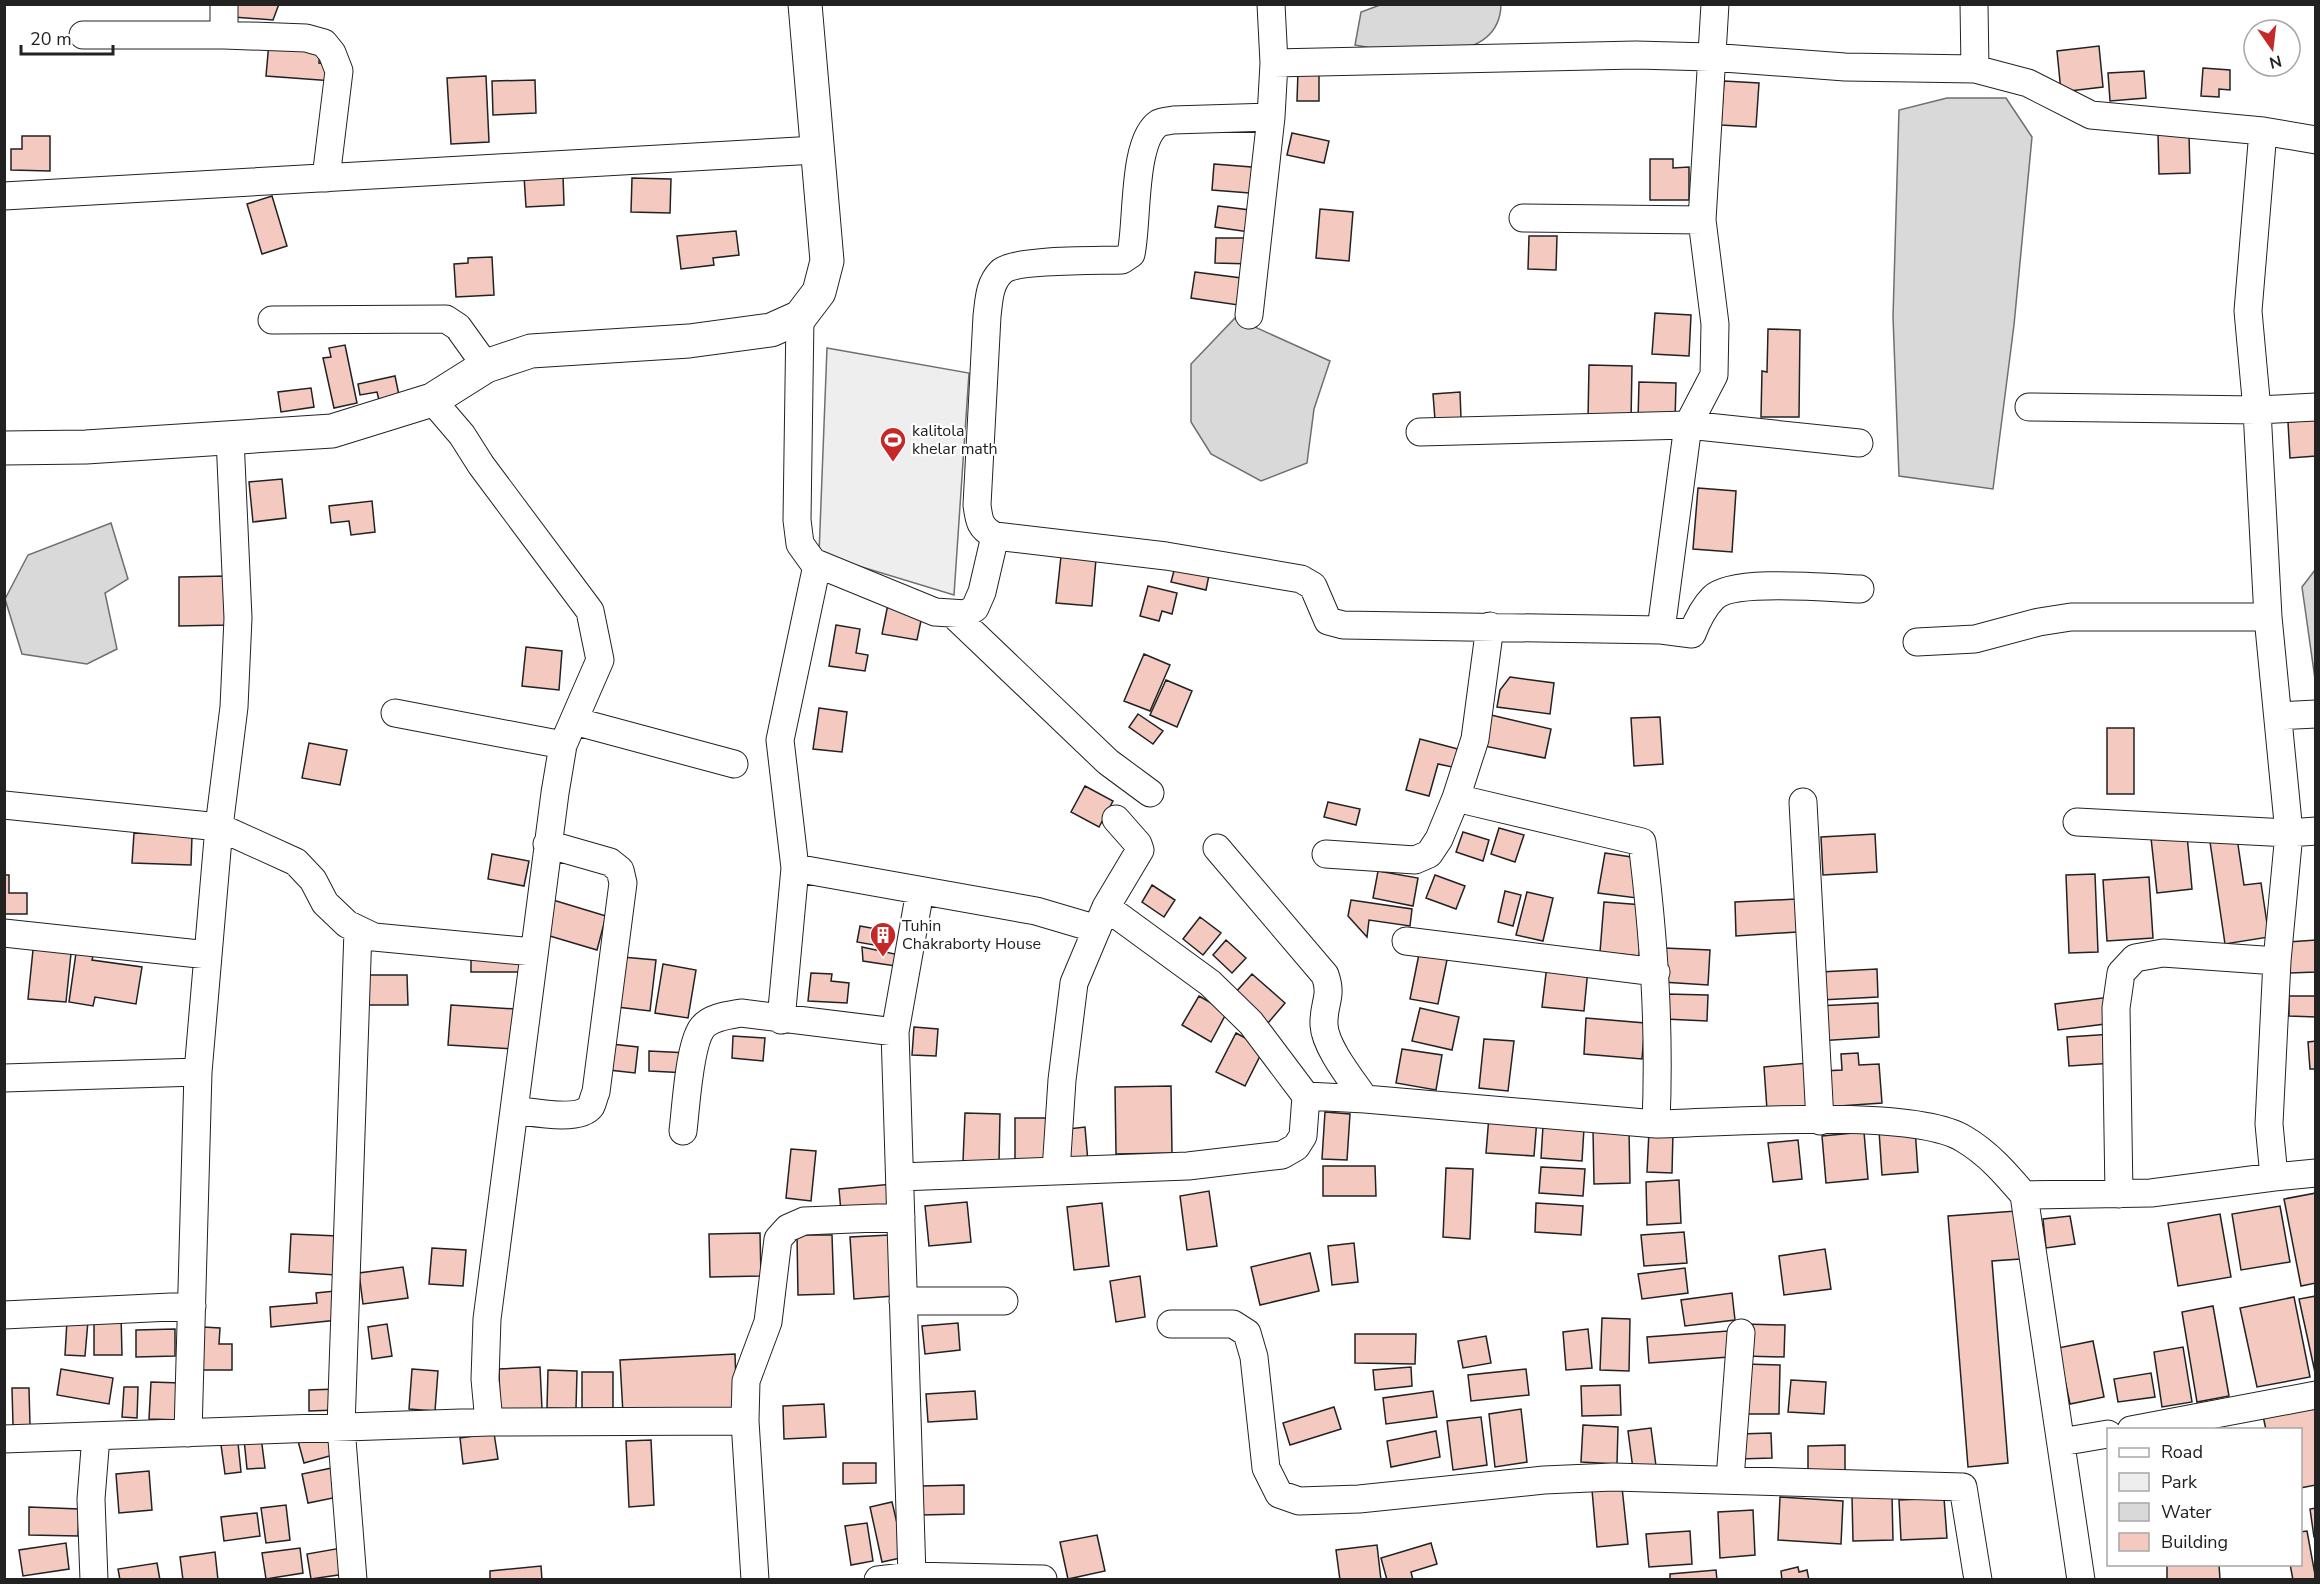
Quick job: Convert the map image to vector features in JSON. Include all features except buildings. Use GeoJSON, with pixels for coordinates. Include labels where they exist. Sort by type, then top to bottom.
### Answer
{"type":"FeatureCollection","features":[{"type":"Feature","properties":{"kind":"street"},"geometry":{"type":"LineString","coordinates":[[224,4],[224,35]]}},
{"type":"Feature","properties":{"kind":"street"},"geometry":{"type":"LineString","coordinates":[[4,448],[86,447],[333,431],[432,400],[486,366],[531,351],[689,341],[771,330],[800,317],[819,292],[827,261],[805,4]]}},
{"type":"Feature","properties":{"kind":"street"},"geometry":{"type":"LineString","coordinates":[[1249,315],[1271,117],[1274,63],[1271,4]]}},
{"type":"Feature","properties":{"kind":"street"},"geometry":{"type":"LineString","coordinates":[[1661,630],[1688,424],[1714,375],[1715,324],[1702,220],[1710,57],[1715,4]]}},
{"type":"Feature","properties":{"kind":"street"},"geometry":{"type":"LineString","coordinates":[[1974,4],[1976,69]]}},
{"type":"Feature","properties":{"kind":"street"},"geometry":{"type":"LineString","coordinates":[[83,35],[224,35],[306,38],[324,43],[332,53],[339,71],[326,178]]}},
{"type":"Feature","properties":{"kind":"street"},"geometry":{"type":"LineString","coordinates":[[1274,63],[1636,55],[1710,57],[1845,67],[1976,69],[2028,83],[2091,115],[2263,131],[2316,140]]}},
{"type":"Feature","properties":{"kind":"street"},"geometry":{"type":"LineString","coordinates":[[1271,117],[1173,120],[1159,123],[1148,135],[1141,158],[1135,238],[1131,254],[1122,260],[1023,263],[1002,270],[991,286],[987,316],[977,505],[980,525],[995,536],[1166,556],[1300,579],[1313,586],[1328,621],[1343,625],[1661,630],[1692,634],[1700,615],[1714,596],[1739,587],[1860,589]]}},
{"type":"Feature","properties":{"kind":"street"},"geometry":{"type":"LineString","coordinates":[[2263,131],[2248,311],[2257,411],[2268,616],[2289,833],[2277,961],[2269,1124],[2274,1177]]}},
{"type":"Feature","properties":{"kind":"street"},"geometry":{"type":"LineString","coordinates":[[4,196],[711,158],[816,150]]}},
{"type":"Feature","properties":{"kind":"street"},"geometry":{"type":"LineString","coordinates":[[1523,218],[1702,220]]}},
{"type":"Feature","properties":{"kind":"street"},"geometry":{"type":"LineString","coordinates":[[800,317],[797,520],[800,544],[817,565],[935,612],[966,614],[975,608],[982,592],[995,536]]}},
{"type":"Feature","properties":{"kind":"street"},"geometry":{"type":"LineString","coordinates":[[272,320],[446,319],[464,334],[486,366]]}},
{"type":"Feature","properties":{"kind":"street"},"geometry":{"type":"LineString","coordinates":[[432,400],[462,435],[481,465],[590,611],[600,660],[569,733],[547,844],[487,1319],[485,1379],[489,1422]]}},
{"type":"Feature","properties":{"kind":"street"},"geometry":{"type":"LineString","coordinates":[[2029,407],[2257,411],[2316,407]]}},
{"type":"Feature","properties":{"kind":"street"},"geometry":{"type":"LineString","coordinates":[[1420,432],[1688,424],[1859,443]]}},
{"type":"Feature","properties":{"kind":"street"},"geometry":{"type":"LineString","coordinates":[[188,1433],[198,1072],[219,827],[234,707],[238,618],[230,438]]}},
{"type":"Feature","properties":{"kind":"street"},"geometry":{"type":"LineString","coordinates":[[781,1020],[795,868],[780,740],[817,565]]}},
{"type":"Feature","properties":{"kind":"street"},"geometry":{"type":"LineString","coordinates":[[954,615],[1108,762],[1150,793]]}},
{"type":"Feature","properties":{"kind":"street"},"geometry":{"type":"LineString","coordinates":[[1917,642],[1975,639],[2038,622],[2071,617],[2268,616]]}},
{"type":"Feature","properties":{"kind":"street"},"geometry":{"type":"LineString","coordinates":[[1326,854],[1415,860],[1429,854],[1439,839],[1456,798],[1475,739],[1490,626]]}},
{"type":"Feature","properties":{"kind":"street"},"geometry":{"type":"LineString","coordinates":[[395,713],[569,733],[734,764]]}},
{"type":"Feature","properties":{"kind":"street"},"geometry":{"type":"LineString","coordinates":[[2278,716],[2316,714]]}},
{"type":"Feature","properties":{"kind":"street"},"geometry":{"type":"LineString","coordinates":[[1456,798],[1642,842],[1656,972],[1659,1051],[1656,1124]]}},
{"type":"Feature","properties":{"kind":"street"},"geometry":{"type":"LineString","coordinates":[[1803,802],[1820,1121]]}},
{"type":"Feature","properties":{"kind":"street"},"geometry":{"type":"LineString","coordinates":[[4,805],[219,827],[296,862],[313,880],[325,903],[347,924],[374,937],[412,943],[533,952]]}},
{"type":"Feature","properties":{"kind":"street"},"geometry":{"type":"LineString","coordinates":[[1056,1171],[1062,1080],[1074,983],[1101,918],[1140,850],[1116,819]]}},
{"type":"Feature","properties":{"kind":"street"},"geometry":{"type":"LineString","coordinates":[[2077,822],[2289,833],[2316,831]]}},
{"type":"Feature","properties":{"kind":"street"},"geometry":{"type":"LineString","coordinates":[[514,1110],[573,1115],[585,1112],[591,1106],[596,1092],[623,883],[620,870],[610,862],[547,844]]}},
{"type":"Feature","properties":{"kind":"street"},"geometry":{"type":"LineString","coordinates":[[1217,848],[1325,975],[1330,989],[1323,1026],[1329,1044],[1365,1099]]}},
{"type":"Feature","properties":{"kind":"street"},"geometry":{"type":"LineString","coordinates":[[795,868],[1036,911],[1101,918],[1209,983],[1243,1015],[1305,1096],[1303,1136],[1296,1147],[1282,1155],[1188,1166],[900,1177]]}},
{"type":"Feature","properties":{"kind":"street"},"geometry":{"type":"LineString","coordinates":[[912,1576],[895,1032],[920,891]]}},
{"type":"Feature","properties":{"kind":"street"},"geometry":{"type":"LineString","coordinates":[[353,1580],[341,1427],[358,930]]}},
{"type":"Feature","properties":{"kind":"street"},"geometry":{"type":"LineString","coordinates":[[4,933],[208,955]]}},
{"type":"Feature","properties":{"kind":"street"},"geometry":{"type":"LineString","coordinates":[[1406,941],[1656,972]]}},
{"type":"Feature","properties":{"kind":"street"},"geometry":{"type":"LineString","coordinates":[[2118,1194],[2116,1008],[2121,973],[2135,957],[2163,952],[2277,961]]}},
{"type":"Feature","properties":{"kind":"street"},"geometry":{"type":"LineString","coordinates":[[683,1131],[695,1042],[703,1026],[720,1017],[741,1013],[781,1020],[895,1032]]}},
{"type":"Feature","properties":{"kind":"street"},"geometry":{"type":"LineString","coordinates":[[4,1078],[198,1072]]}},
{"type":"Feature","properties":{"kind":"street"},"geometry":{"type":"LineString","coordinates":[[1305,1096],[1656,1124],[1820,1121],[1925,1125],[1963,1138],[1996,1164],[2024,1195],[2081,1580]]}},
{"type":"Feature","properties":{"kind":"street"},"geometry":{"type":"LineString","coordinates":[[2024,1195],[2151,1193],[2316,1173]]}},
{"type":"Feature","properties":{"kind":"street"},"geometry":{"type":"LineString","coordinates":[[754,1580],[745,1421],[746,1381],[768,1322],[778,1239],[788,1228],[804,1221],[901,1216]]}},
{"type":"Feature","properties":{"kind":"street"},"geometry":{"type":"LineString","coordinates":[[903,1301],[1004,1301]]}},
{"type":"Feature","properties":{"kind":"street"},"geometry":{"type":"LineString","coordinates":[[4,1316],[192,1306]]}},
{"type":"Feature","properties":{"kind":"street"},"geometry":{"type":"LineString","coordinates":[[1171,1324],[1233,1324],[1247,1333],[1254,1357],[1266,1468],[1279,1494],[1299,1501],[1359,1499],[1567,1479],[1730,1479],[1963,1487],[1978,1580]]}},
{"type":"Feature","properties":{"kind":"street"},"geometry":{"type":"LineString","coordinates":[[1730,1479],[1741,1333]]}},
{"type":"Feature","properties":{"kind":"street"},"geometry":{"type":"LineString","coordinates":[[2142,1428],[2316,1395]]}},
{"type":"Feature","properties":{"kind":"street"},"geometry":{"type":"LineString","coordinates":[[4,1439],[489,1422],[745,1421]]}},
{"type":"Feature","properties":{"kind":"street"},"geometry":{"type":"LineString","coordinates":[[2061,1442],[2107,1434]]}},
{"type":"Feature","properties":{"kind":"street"},"geometry":{"type":"LineString","coordinates":[[94,1580],[91,1510],[96,1436]]}},
{"type":"Feature","properties":{"kind":"street"},"geometry":{"type":"LineString","coordinates":[[878,1580],[912,1576],[1043,1579]]}},
{"type":"Feature","properties":{"kind":"green space","name":"kalitola khelar math"},"geometry":{"type":"Polygon","coordinates":[[[827,348],[969,373],[954,595],[819,554],[827,348]]]}},
{"type":"Feature","properties":{"kind":"water"},"geometry":{"type":"Polygon","coordinates":[[[1380,5],[1501,5],[1496,25],[1483,40],[1465,48],[1420,53],[1396,52],[1355,45],[1361,12],[1380,5]]]}},
{"type":"Feature","properties":{"kind":"water"},"geometry":{"type":"Polygon","coordinates":[[[1947,98],[2006,98],[2032,137],[2014,325],[1993,489],[1899,476],[1893,317],[1899,110],[1947,98]]]}},
{"type":"Feature","properties":{"kind":"water"},"geometry":{"type":"Polygon","coordinates":[[[1235,318],[1330,361],[1314,409],[1307,463],[1261,481],[1211,454],[1191,422],[1191,364],[1235,318]]]}},
{"type":"Feature","properties":{"kind":"water"},"geometry":{"type":"Polygon","coordinates":[[[111,523],[128,579],[105,593],[117,649],[87,664],[22,654],[5,599],[28,555],[111,523]]]}},
{"type":"Feature","properties":{"kind":"water"},"geometry":{"type":"Polygon","coordinates":[[[2315,570],[2315,679],[2302,587],[2315,570]]]}},
{"type":"Feature","properties":{"kind":"place","name":"kalitola khelar math"},"geometry":{"type":"Point","coordinates":[893,463]}},
{"type":"Feature","properties":{"kind":"place","name":"Tuhin Chakraborty House"},"geometry":{"type":"Point","coordinates":[883,958]}}]}
